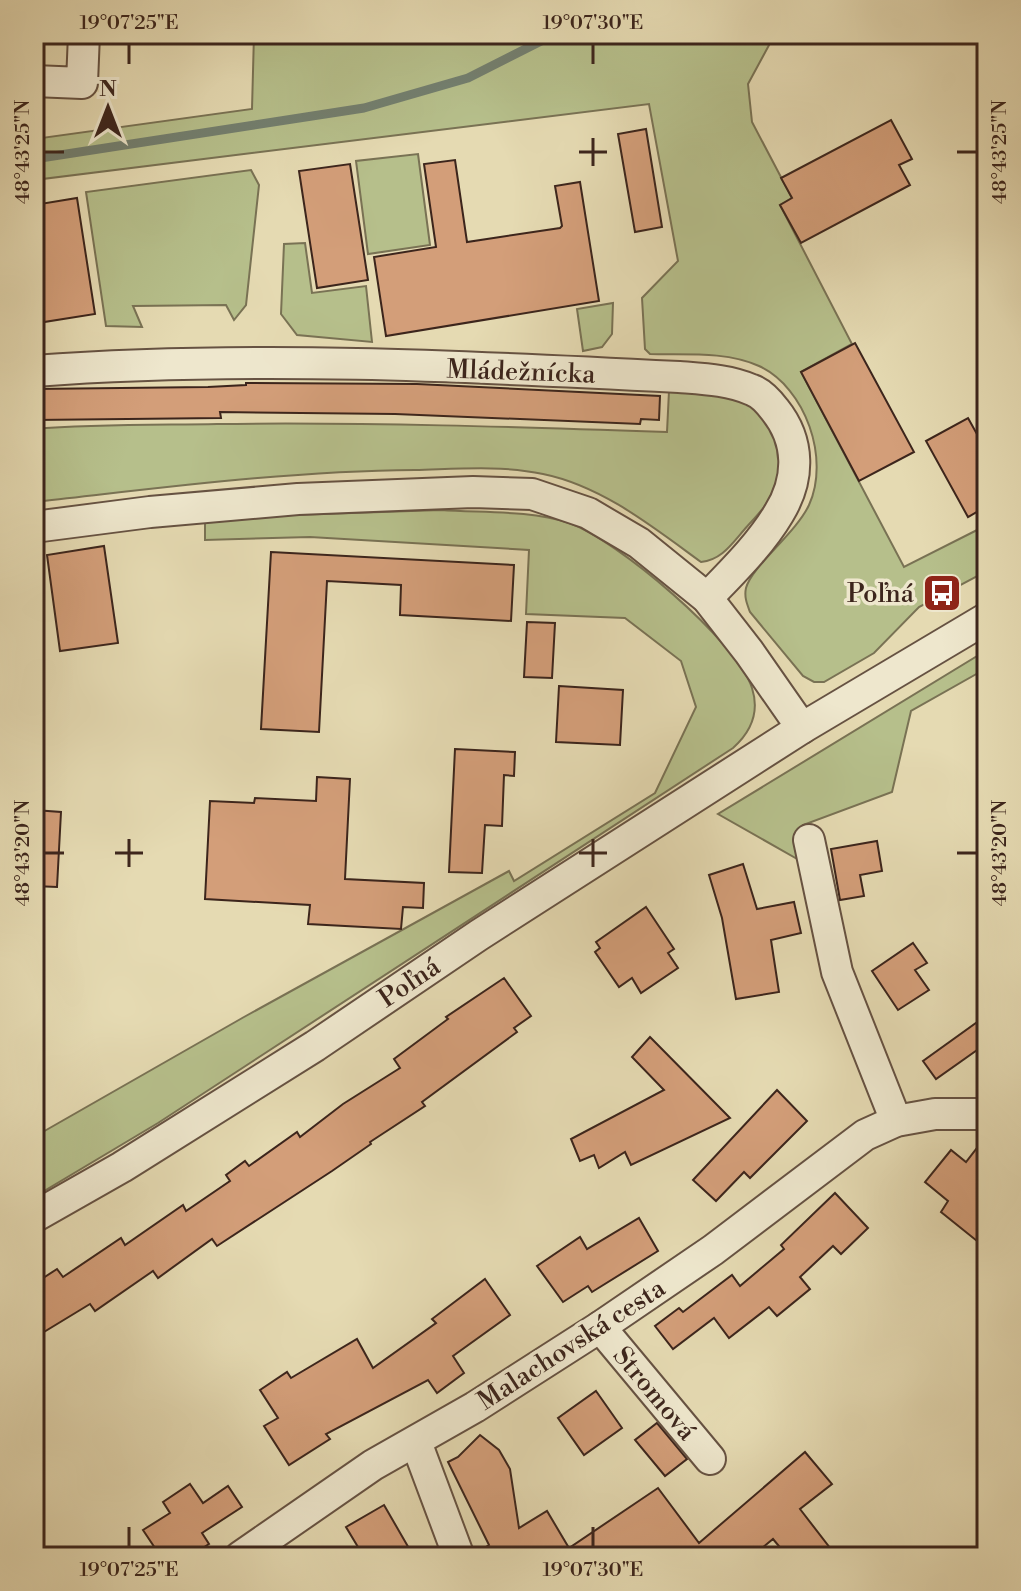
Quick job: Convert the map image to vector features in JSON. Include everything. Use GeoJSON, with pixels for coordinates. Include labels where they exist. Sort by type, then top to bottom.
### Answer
{"type":"FeatureCollection","features":[{"type":"Feature","properties":{"kind":"street"},"geometry":{"type":"LineString","coordinates":[[34,81],[82,83],[84,34]]}},
{"type":"Feature","properties":{"kind":"street","name":"Mládežnícka"},"geometry":{"type":"LineString","coordinates":[[34,371],[111,365],[264,362],[679,377],[720,380],[755,391],[788,427],[796,459],[792,485],[780,513],[707,598]]}},
{"type":"Feature","properties":{"kind":"street"},"geometry":{"type":"LineString","coordinates":[[34,527],[150,512],[298,499],[473,492],[532,494],[588,513],[639,543],[707,598],[802,728]]}},
{"type":"Feature","properties":{"kind":"street","name":"Poľná"},"geometry":{"type":"LineString","coordinates":[[34,1217],[122,1167],[302,1054],[479,935],[802,728],[987,618]]}},
{"type":"Feature","properties":{"kind":"street"},"geometry":{"type":"LineString","coordinates":[[809,840],[837,972],[896,1121]]}},
{"type":"Feature","properties":{"kind":"street","name":"Malachovská cesta"},"geometry":{"type":"LineString","coordinates":[[240,1557],[373,1465],[416,1442],[600,1327],[713,1250],[865,1135],[896,1121],[935,1114],[987,1114]]}},
{"type":"Feature","properties":{"kind":"street","name":"Stromová"},"geometry":{"type":"LineString","coordinates":[[600,1327],[710,1459]]}},
{"type":"Feature","properties":{"kind":"street"},"geometry":{"type":"LineString","coordinates":[[416,1442],[459,1557]]}},
{"type":"Feature","properties":{"kind":"green space"},"geometry":{"type":"Polygon","coordinates":[[[254,34],[775,34],[748,84],[752,122],[792,198],[780,205],[852,344],[801,372],[904,567],[987,525],[987,571],[919,607],[874,653],[824,682],[814,682],[803,676],[750,612],[745,594],[750,579],[795,527],[809,505],[815,487],[815,447],[810,426],[790,391],[776,376],[759,366],[719,356],[650,354],[645,349],[642,298],[678,261],[649,104],[34,180],[34,139],[252,109],[254,34]]]}},
{"type":"Feature","properties":{"kind":"green space"},"geometry":{"type":"Polygon","coordinates":[[[418,154],[430,245],[368,254],[356,161],[418,154]]]}},
{"type":"Feature","properties":{"kind":"green space"},"geometry":{"type":"Polygon","coordinates":[[[251,170],[259,185],[246,305],[234,320],[226,305],[133,306],[142,327],[106,326],[86,192],[251,170]]]}},
{"type":"Feature","properties":{"kind":"green space"},"geometry":{"type":"Polygon","coordinates":[[[305,243],[312,293],[366,286],[372,342],[297,335],[281,314],[284,244],[305,243]]]}},
{"type":"Feature","properties":{"kind":"green space"},"geometry":{"type":"Polygon","coordinates":[[[613,303],[612,334],[602,347],[583,351],[577,309],[613,303]]]}},
{"type":"Feature","properties":{"kind":"green space"},"geometry":{"type":"Polygon","coordinates":[[[669,391],[713,393],[753,407],[771,428],[779,454],[776,481],[762,510],[730,546],[708,561],[701,562],[626,509],[586,488],[543,474],[511,469],[320,473],[34,502],[34,429],[126,425],[330,424],[667,432],[669,391]]]}},
{"type":"Feature","properties":{"kind":"green space"},"geometry":{"type":"Polygon","coordinates":[[[441,510],[522,514],[554,519],[590,533],[615,549],[700,619],[742,668],[754,697],[754,714],[749,729],[733,748],[158,1123],[34,1197],[34,1137],[509,871],[514,881],[655,793],[696,707],[681,661],[625,618],[526,614],[529,550],[310,537],[205,540],[205,522],[292,515],[441,510]]]}},
{"type":"Feature","properties":{"kind":"green space"},"geometry":{"type":"Polygon","coordinates":[[[987,650],[987,668],[911,711],[892,792],[803,825],[797,839],[799,860],[718,814],[987,650]]]}},
{"type":"Feature","properties":{"kind":"building"},"geometry":{"type":"Polygon","coordinates":[[[891,120],[912,159],[899,165],[910,185],[801,243],[780,205],[792,198],[781,178],[891,120]]]}},
{"type":"Feature","properties":{"kind":"building"},"geometry":{"type":"Polygon","coordinates":[[[646,129],[662,227],[635,232],[618,134],[646,129]]]}},
{"type":"Feature","properties":{"kind":"building"},"geometry":{"type":"Polygon","coordinates":[[[455,160],[467,242],[560,228],[555,186],[580,182],[599,301],[386,336],[374,257],[436,247],[424,164],[455,160]]]}},
{"type":"Feature","properties":{"kind":"building"},"geometry":{"type":"Polygon","coordinates":[[[350,164],[368,280],[317,288],[299,171],[350,164]]]}},
{"type":"Feature","properties":{"kind":"building"},"geometry":{"type":"Polygon","coordinates":[[[77,198],[95,314],[44,322],[34,263],[34,205],[77,198]]]}},
{"type":"Feature","properties":{"kind":"building"},"geometry":{"type":"Polygon","coordinates":[[[855,343],[914,452],[859,481],[801,372],[855,343]]]}},
{"type":"Feature","properties":{"kind":"building"},"geometry":{"type":"Polygon","coordinates":[[[246,383],[417,384],[660,396],[659,420],[641,419],[640,424],[395,414],[220,412],[221,418],[34,420],[34,389],[208,387],[246,383]]]}},
{"type":"Feature","properties":{"kind":"building"},"geometry":{"type":"Polygon","coordinates":[[[968,418],[978,436],[987,431],[987,506],[968,517],[926,441],[968,418]]]}},
{"type":"Feature","properties":{"kind":"building"},"geometry":{"type":"Polygon","coordinates":[[[104,546],[118,643],[60,651],[47,555],[104,546]]]}},
{"type":"Feature","properties":{"kind":"building"},"geometry":{"type":"Polygon","coordinates":[[[271,552],[514,565],[511,621],[400,615],[401,585],[327,581],[319,732],[261,729],[271,552]]]}},
{"type":"Feature","properties":{"kind":"building"},"geometry":{"type":"Polygon","coordinates":[[[527,622],[555,623],[552,678],[524,677],[527,622]]]}},
{"type":"Feature","properties":{"kind":"building"},"geometry":{"type":"Polygon","coordinates":[[[559,686],[623,690],[620,745],[556,742],[559,686]]]}},
{"type":"Feature","properties":{"kind":"building"},"geometry":{"type":"Polygon","coordinates":[[[455,749],[515,752],[514,776],[504,775],[502,826],[485,825],[482,873],[449,872],[455,749]]]}},
{"type":"Feature","properties":{"kind":"building"},"geometry":{"type":"Polygon","coordinates":[[[317,777],[350,779],[345,879],[424,883],[423,908],[403,907],[401,929],[308,924],[310,905],[205,899],[210,801],[254,803],[255,798],[316,801],[317,777]]]}},
{"type":"Feature","properties":{"kind":"building"},"geometry":{"type":"Polygon","coordinates":[[[34,810],[61,812],[57,887],[34,886],[34,810]]]}},
{"type":"Feature","properties":{"kind":"building"},"geometry":{"type":"Polygon","coordinates":[[[877,841],[882,871],[860,875],[864,896],[840,900],[831,849],[877,841]]]}},
{"type":"Feature","properties":{"kind":"building"},"geometry":{"type":"Polygon","coordinates":[[[743,864],[757,909],[794,902],[801,933],[771,940],[779,992],[736,999],[722,918],[709,875],[743,864]]]}},
{"type":"Feature","properties":{"kind":"building"},"geometry":{"type":"Polygon","coordinates":[[[646,907],[674,949],[668,953],[678,968],[641,993],[632,978],[619,987],[595,952],[600,948],[596,942],[646,907]]]}},
{"type":"Feature","properties":{"kind":"building"},"geometry":{"type":"Polygon","coordinates":[[[913,943],[927,963],[915,970],[929,990],[898,1010],[872,971],[913,943]]]}},
{"type":"Feature","properties":{"kind":"building"},"geometry":{"type":"Polygon","coordinates":[[[504,978],[531,1016],[514,1028],[517,1032],[422,1102],[425,1106],[217,1246],[212,1239],[158,1278],[153,1271],[95,1311],[90,1304],[34,1338],[34,1284],[57,1269],[63,1277],[121,1238],[125,1245],[183,1205],[186,1211],[230,1181],[226,1175],[245,1161],[249,1166],[297,1132],[300,1137],[343,1104],[400,1068],[394,1059],[448,1019],[446,1017],[504,978]]]}},
{"type":"Feature","properties":{"kind":"building"},"geometry":{"type":"Polygon","coordinates":[[[987,1015],[987,1043],[936,1079],[923,1061],[987,1015]]]}},
{"type":"Feature","properties":{"kind":"building"},"geometry":{"type":"Polygon","coordinates":[[[650,1037],[730,1118],[631,1165],[625,1152],[599,1168],[594,1155],[580,1161],[571,1139],[664,1090],[632,1057],[650,1037]]]}},
{"type":"Feature","properties":{"kind":"building"},"geometry":{"type":"Polygon","coordinates":[[[777,1090],[807,1121],[750,1178],[744,1172],[716,1201],[693,1180],[777,1090]]]}},
{"type":"Feature","properties":{"kind":"building"},"geometry":{"type":"Polygon","coordinates":[[[987,1135],[987,1249],[941,1212],[948,1201],[925,1182],[951,1150],[966,1162],[987,1135]]]}},
{"type":"Feature","properties":{"kind":"building"},"geometry":{"type":"Polygon","coordinates":[[[835,1193],[868,1228],[841,1254],[833,1246],[800,1277],[810,1289],[777,1316],[769,1307],[729,1338],[714,1318],[673,1349],[655,1326],[679,1308],[683,1312],[732,1275],[740,1286],[784,1249],[781,1245],[835,1193]]]}},
{"type":"Feature","properties":{"kind":"building"},"geometry":{"type":"Polygon","coordinates":[[[639,1218],[658,1251],[592,1292],[588,1286],[563,1302],[537,1266],[580,1237],[587,1249],[639,1218]]]}},
{"type":"Feature","properties":{"kind":"building"},"geometry":{"type":"Polygon","coordinates":[[[485,1279],[510,1315],[453,1356],[464,1373],[437,1393],[428,1380],[326,1434],[330,1439],[289,1465],[264,1426],[278,1418],[260,1390],[287,1372],[291,1378],[357,1339],[373,1368],[436,1323],[432,1319],[485,1279]]]}},
{"type":"Feature","properties":{"kind":"building"},"geometry":{"type":"Polygon","coordinates":[[[596,1391],[622,1428],[584,1455],[558,1418],[596,1391]]]}},
{"type":"Feature","properties":{"kind":"building"},"geometry":{"type":"Polygon","coordinates":[[[657,1423],[687,1459],[665,1476],[635,1440],[657,1423]]]}},
{"type":"Feature","properties":{"kind":"building"},"geometry":{"type":"Polygon","coordinates":[[[480,1435],[499,1450],[510,1469],[519,1528],[547,1511],[569,1548],[658,1488],[699,1543],[805,1452],[832,1484],[800,1509],[837,1557],[788,1557],[773,1539],[751,1557],[477,1557],[476,1553],[489,1545],[448,1462],[458,1457],[480,1435]]]}},
{"type":"Feature","properties":{"kind":"building"},"geometry":{"type":"Polygon","coordinates":[[[190,1484],[203,1503],[228,1486],[242,1507],[202,1533],[209,1544],[188,1557],[161,1557],[143,1530],[170,1513],[163,1502],[190,1484]]]}},
{"type":"Feature","properties":{"kind":"building"},"geometry":{"type":"Polygon","coordinates":[[[384,1505],[414,1557],[364,1557],[346,1527],[384,1505]]]}},
{"type":"Feature","properties":{"kind":"waterway"},"geometry":{"type":"LineString","coordinates":[[34,159],[364,108],[468,78],[555,34]]}},
{"type":"Feature","properties":{"kind":"place","name":"Poľná"},"geometry":{"type":"Point","coordinates":[942,593]}}]}
